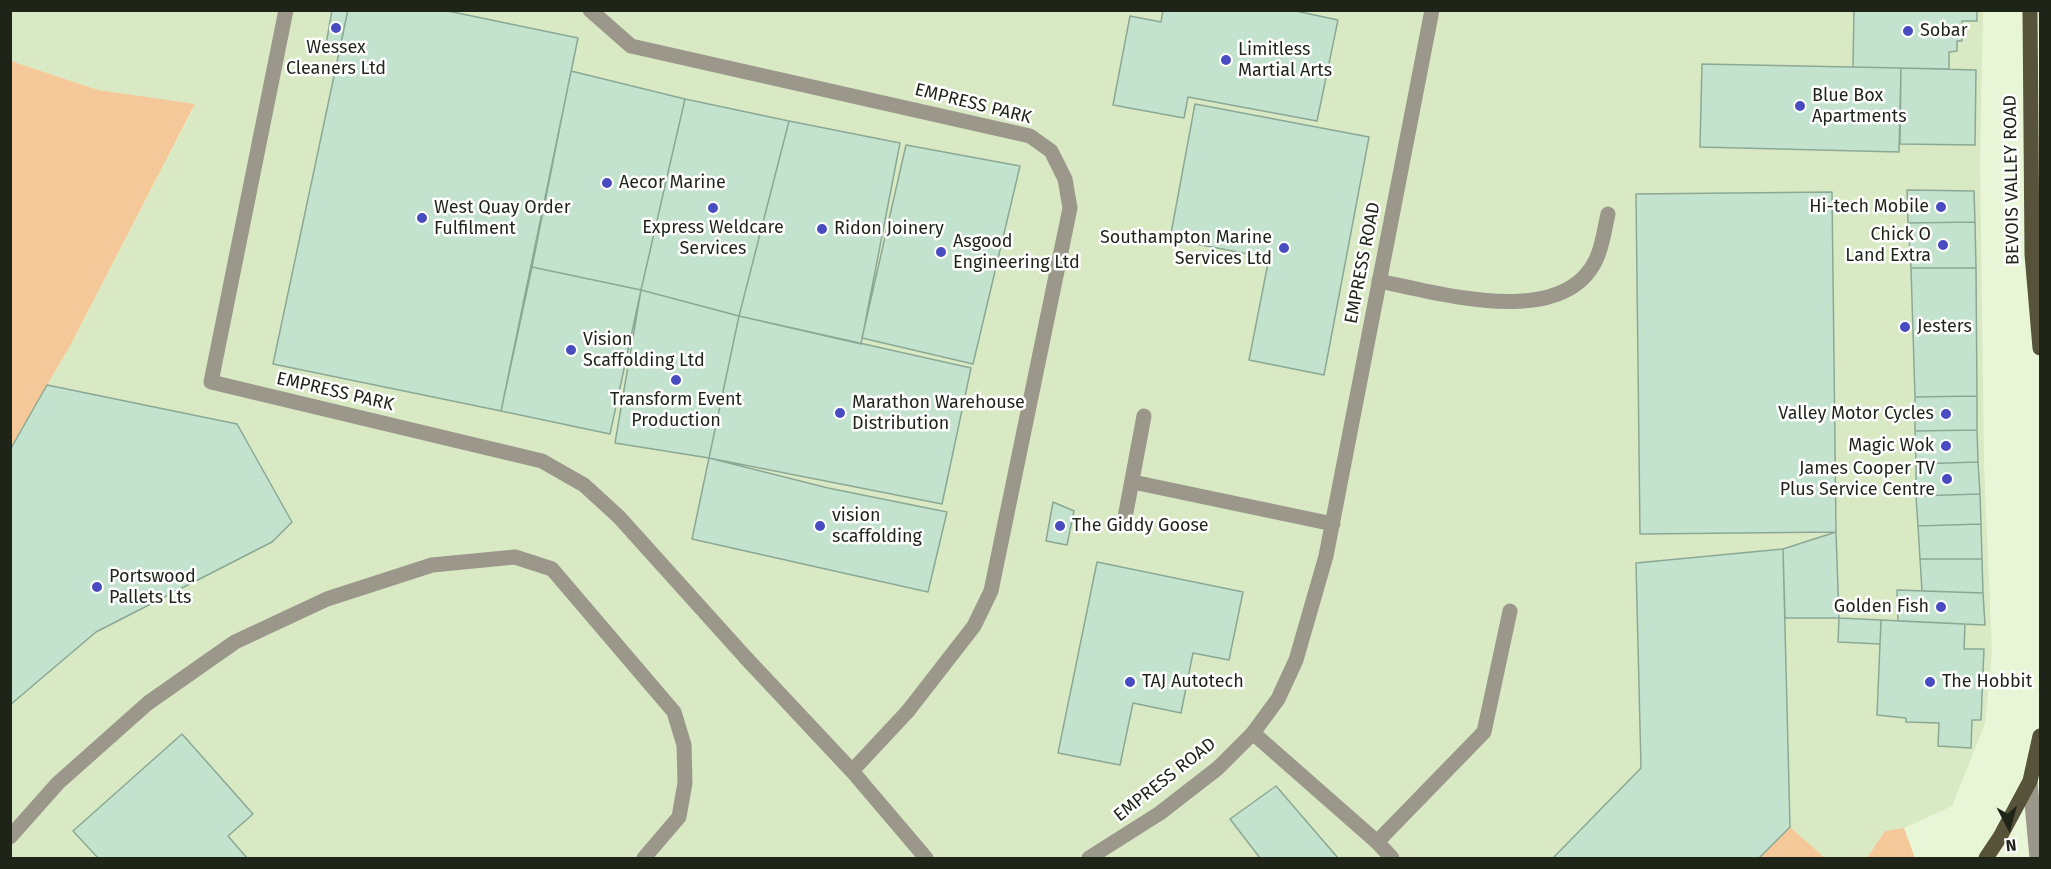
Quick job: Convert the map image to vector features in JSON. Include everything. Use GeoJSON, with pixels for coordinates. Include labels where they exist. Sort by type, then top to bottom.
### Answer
{"type":"FeatureCollection","features":[{"type":"Feature","properties":{"kind":"main road","name":"BEVOIS VALLEY ROAD"},"geometry":{"type":"LineString","coordinates":[[2030,10],[2032,254],[2040,348]]}},
{"type":"Feature","properties":{"kind":"main road"},"geometry":{"type":"LineString","coordinates":[[1986,858],[2030,781],[2040,736]]}},
{"type":"Feature","properties":{"kind":"street","name":"EMPRESS PARK"},"geometry":{"type":"LineString","coordinates":[[286,10],[211,382],[542,462],[584,485],[619,517],[852,771],[908,711],[974,626],[991,591],[1070,208],[1065,179],[1051,151],[1030,136],[630,46],[590,10]]}},
{"type":"Feature","properties":{"kind":"street","name":"EMPRESS ROAD"},"geometry":{"type":"LineString","coordinates":[[1089,858],[1160,813],[1218,768],[1253,733],[1278,699],[1296,660],[1312,611],[1333,524],[1432,10]]}},
{"type":"Feature","properties":{"kind":"street"},"geometry":{"type":"LineString","coordinates":[[1379,281],[1488,301],[1527,302],[1556,296],[1581,280],[1598,255],[1608,214]]}},
{"type":"Feature","properties":{"kind":"street"},"geometry":{"type":"LineString","coordinates":[[1124,523],[1144,416]]}},
{"type":"Feature","properties":{"kind":"street"},"geometry":{"type":"LineString","coordinates":[[1133,482],[1333,524]]}},
{"type":"Feature","properties":{"kind":"street"},"geometry":{"type":"LineString","coordinates":[[10,837],[58,783],[148,703],[235,642],[327,599],[432,565],[515,556],[552,569],[674,712],[684,745],[685,783],[679,817],[644,858]]}},
{"type":"Feature","properties":{"kind":"street"},"geometry":{"type":"LineString","coordinates":[[1377,842],[1484,732],[1510,610]]}},
{"type":"Feature","properties":{"kind":"street"},"geometry":{"type":"LineString","coordinates":[[1253,733],[1377,842],[1392,858]]}},
{"type":"Feature","properties":{"kind":"street"},"geometry":{"type":"LineString","coordinates":[[852,771],[926,858]]}},
{"type":"Feature","properties":{"kind":"street"},"geometry":{"type":"LineString","coordinates":[[2030,781],[2037,858]]}},
{"type":"Feature","properties":{"kind":"shaded area"},"geometry":{"type":"Polygon","coordinates":[[[11,10],[1983,11],[1980,160],[1984,463],[1992,652],[1985,724],[1952,806],[1904,828],[1885,831],[1865,858],[1825,858],[1790,827],[1759,858],[11,858],[11,447],[71,344],[195,105],[98,90],[11,61],[11,10]]]}},
{"type":"Feature","properties":{"kind":"shaded area"},"geometry":{"type":"Polygon","coordinates":[[[11,61],[98,90],[195,104],[71,344],[11,447],[11,61]]]}},
{"type":"Feature","properties":{"kind":"shaded area"},"geometry":{"type":"Polygon","coordinates":[[[1790,827],[1825,858],[1759,858],[1790,827]]]}},
{"type":"Feature","properties":{"kind":"shaded area"},"geometry":{"type":"Polygon","coordinates":[[[1904,828],[1915,858],[1865,858],[1885,831],[1904,828]]]}},
{"type":"Feature","properties":{"kind":"building","name":"Wessex Cleaners Ltd"},"geometry":{"type":"Polygon","coordinates":[[[332,10],[348,10],[340,47],[326,45],[332,10]]]}},
{"type":"Feature","properties":{"kind":"building","name":"West Quay Order Fulfilment"},"geometry":{"type":"Polygon","coordinates":[[[348,10],[443,10],[578,38],[501,411],[273,364],[348,10]]]}},
{"type":"Feature","properties":{"kind":"building","name":"Limitless Martial Arts"},"geometry":{"type":"Polygon","coordinates":[[[1163,10],[1291,10],[1338,20],[1317,121],[1188,97],[1184,118],[1113,105],[1130,16],[1161,22],[1163,10]]]}},
{"type":"Feature","properties":{"kind":"building","name":"Sobar"},"geometry":{"type":"Polygon","coordinates":[[[1854,10],[1977,10],[1977,21],[1962,21],[1962,41],[1957,41],[1957,51],[1949,52],[1949,69],[1853,67],[1854,10]]]}},
{"type":"Feature","properties":{"kind":"building","name":"Blue Box Apartments"},"geometry":{"type":"Polygon","coordinates":[[[1702,64],[1901,68],[1899,152],[1700,147],[1702,64]]]}},
{"type":"Feature","properties":{"kind":"building"},"geometry":{"type":"Polygon","coordinates":[[[1901,68],[1976,70],[1975,145],[1900,144],[1901,68]]]}},
{"type":"Feature","properties":{"kind":"building","name":"Aecor Marine"},"geometry":{"type":"Polygon","coordinates":[[[571,71],[685,99],[641,290],[532,267],[571,71]]]}},
{"type":"Feature","properties":{"kind":"building","name":"Express Weldcare Services"},"geometry":{"type":"Polygon","coordinates":[[[685,99],[789,121],[739,316],[641,290],[685,99]]]}},
{"type":"Feature","properties":{"kind":"building","name":"Southampton Marine Services Ltd"},"geometry":{"type":"Polygon","coordinates":[[[1195,104],[1369,137],[1324,375],[1249,360],[1269,258],[1170,239],[1195,104]]]}},
{"type":"Feature","properties":{"kind":"building","name":"Ridon Joinery"},"geometry":{"type":"Polygon","coordinates":[[[789,121],[900,143],[861,344],[739,316],[789,121]]]}},
{"type":"Feature","properties":{"kind":"building","name":"Asgood Engineering Ltd"},"geometry":{"type":"Polygon","coordinates":[[[906,145],[1020,166],[973,364],[862,338],[906,145]]]}},
{"type":"Feature","properties":{"kind":"building","name":"Hi-tech Mobile"},"geometry":{"type":"Polygon","coordinates":[[[1907,190],[1974,191],[1975,222],[1908,223],[1907,190]]]}},
{"type":"Feature","properties":{"kind":"building"},"geometry":{"type":"Polygon","coordinates":[[[1832,192],[1836,532],[1640,534],[1636,194],[1832,192]]]}},
{"type":"Feature","properties":{"kind":"building","name":"Chick O Land Extra"},"geometry":{"type":"Polygon","coordinates":[[[1975,222],[1976,268],[1911,268],[1908,223],[1975,222]]]}},
{"type":"Feature","properties":{"kind":"building","name":"Vision Scaffolding Ltd"},"geometry":{"type":"Polygon","coordinates":[[[532,267],[641,290],[610,434],[501,411],[532,267]]]}},
{"type":"Feature","properties":{"kind":"building"},"geometry":{"type":"Polygon","coordinates":[[[1911,268],[1976,268],[1977,396],[1915,397],[1911,268]]]}},
{"type":"Feature","properties":{"kind":"building","name":"Transform Event Production"},"geometry":{"type":"Polygon","coordinates":[[[641,290],[739,316],[709,458],[615,443],[641,290]]]}},
{"type":"Feature","properties":{"kind":"building","name":"Marathon Warehouse Distribution"},"geometry":{"type":"Polygon","coordinates":[[[739,316],[971,368],[942,504],[709,458],[739,316]]]}},
{"type":"Feature","properties":{"kind":"building","name":"Portswood Pallets Lts"},"geometry":{"type":"Polygon","coordinates":[[[47,385],[237,424],[292,522],[272,542],[96,632],[10,705],[10,450],[47,385]]]}},
{"type":"Feature","properties":{"kind":"building","name":"Valley Motor Cycles"},"geometry":{"type":"Polygon","coordinates":[[[1977,396],[1977,430],[1915,431],[1915,397],[1977,396]]]}},
{"type":"Feature","properties":{"kind":"building","name":"Magic Wok"},"geometry":{"type":"Polygon","coordinates":[[[1977,430],[1978,462],[1916,464],[1915,431],[1977,430]]]}},
{"type":"Feature","properties":{"kind":"building","name":"vision scaffolding"},"geometry":{"type":"Polygon","coordinates":[[[709,458],[828,488],[947,512],[928,592],[692,539],[709,458]]]}},
{"type":"Feature","properties":{"kind":"building","name":"James Cooper TV Plus Service Centre"},"geometry":{"type":"Polygon","coordinates":[[[1978,462],[1980,494],[1916,496],[1916,464],[1978,462]]]}},
{"type":"Feature","properties":{"kind":"building"},"geometry":{"type":"Polygon","coordinates":[[[1980,494],[1981,524],[1918,526],[1916,496],[1980,494]]]}},
{"type":"Feature","properties":{"kind":"building","name":"The Giddy Goose"},"geometry":{"type":"Polygon","coordinates":[[[1053,502],[1074,511],[1067,545],[1046,541],[1053,502]]]}},
{"type":"Feature","properties":{"kind":"building"},"geometry":{"type":"Polygon","coordinates":[[[1981,524],[1982,559],[1920,559],[1918,526],[1981,524]]]}},
{"type":"Feature","properties":{"kind":"building"},"geometry":{"type":"Polygon","coordinates":[[[1836,532],[1839,618],[1785,618],[1783,549],[1836,532]]]}},
{"type":"Feature","properties":{"kind":"building"},"geometry":{"type":"Polygon","coordinates":[[[1783,549],[1790,827],[1759,858],[1553,858],[1641,768],[1636,563],[1783,549]]]}},
{"type":"Feature","properties":{"kind":"building"},"geometry":{"type":"Polygon","coordinates":[[[1920,559],[1982,559],[1983,593],[1922,591],[1920,559]]]}},
{"type":"Feature","properties":{"kind":"building","name":"TAJ Autotech"},"geometry":{"type":"Polygon","coordinates":[[[1097,562],[1243,592],[1229,660],[1193,653],[1181,713],[1133,703],[1120,765],[1058,753],[1097,562]]]}},
{"type":"Feature","properties":{"kind":"building","name":"Golden Fish"},"geometry":{"type":"Polygon","coordinates":[[[1897,590],[1983,593],[1985,625],[1898,621],[1897,590]]]}},
{"type":"Feature","properties":{"kind":"building"},"geometry":{"type":"Polygon","coordinates":[[[1839,618],[1881,620],[1880,644],[1838,642],[1839,618]]]}},
{"type":"Feature","properties":{"kind":"building","name":"The Hobbit"},"geometry":{"type":"Polygon","coordinates":[[[1881,620],[1965,624],[1964,649],[1984,649],[1981,720],[1972,720],[1971,748],[1938,746],[1939,723],[1906,722],[1906,718],[1877,715],[1881,620]]]}},
{"type":"Feature","properties":{"kind":"building"},"geometry":{"type":"Polygon","coordinates":[[[182,734],[253,814],[228,836],[247,858],[98,858],[73,831],[182,734]]]}},
{"type":"Feature","properties":{"kind":"building"},"geometry":{"type":"Polygon","coordinates":[[[1276,786],[1338,858],[1260,858],[1230,819],[1276,786]]]}},
{"type":"Feature","properties":{"kind":"place","name":"Wessex Cleaners Ltd"},"geometry":{"type":"Point","coordinates":[336,28]}},
{"type":"Feature","properties":{"kind":"place","name":"Sobar"},"geometry":{"type":"Point","coordinates":[1908,31]}},
{"type":"Feature","properties":{"kind":"place","name":"Limitless Martial Arts"},"geometry":{"type":"Point","coordinates":[1226,60]}},
{"type":"Feature","properties":{"kind":"place","name":"Blue Box Apartments"},"geometry":{"type":"Point","coordinates":[1800,106]}},
{"type":"Feature","properties":{"kind":"place","name":"Aecor Marine"},"geometry":{"type":"Point","coordinates":[607,183]}},
{"type":"Feature","properties":{"kind":"place","name":"Hi-tech Mobile"},"geometry":{"type":"Point","coordinates":[1941,207]}},
{"type":"Feature","properties":{"kind":"place","name":"Express Weldcare Services"},"geometry":{"type":"Point","coordinates":[713,208]}},
{"type":"Feature","properties":{"kind":"place","name":"West Quay Order Fulfilment"},"geometry":{"type":"Point","coordinates":[422,218]}},
{"type":"Feature","properties":{"kind":"place","name":"Ridon Joinery"},"geometry":{"type":"Point","coordinates":[822,229]}},
{"type":"Feature","properties":{"kind":"place","name":"Chick O Land Extra"},"geometry":{"type":"Point","coordinates":[1943,245]}},
{"type":"Feature","properties":{"kind":"place","name":"Southampton Marine Services Ltd"},"geometry":{"type":"Point","coordinates":[1284,248]}},
{"type":"Feature","properties":{"kind":"place","name":"Asgood Engineering Ltd"},"geometry":{"type":"Point","coordinates":[941,252]}},
{"type":"Feature","properties":{"kind":"place","name":"Jesters"},"geometry":{"type":"Point","coordinates":[1905,327]}},
{"type":"Feature","properties":{"kind":"place","name":"Vision Scaffolding Ltd"},"geometry":{"type":"Point","coordinates":[571,350]}},
{"type":"Feature","properties":{"kind":"place","name":"Transform Event Production"},"geometry":{"type":"Point","coordinates":[676,380]}},
{"type":"Feature","properties":{"kind":"place","name":"Marathon Warehouse Distribution"},"geometry":{"type":"Point","coordinates":[840,413]}},
{"type":"Feature","properties":{"kind":"place","name":"Valley Motor Cycles"},"geometry":{"type":"Point","coordinates":[1946,414]}},
{"type":"Feature","properties":{"kind":"place","name":"Magic Wok"},"geometry":{"type":"Point","coordinates":[1946,446]}},
{"type":"Feature","properties":{"kind":"place","name":"James Cooper TV Plus Service Centre"},"geometry":{"type":"Point","coordinates":[1947,479]}},
{"type":"Feature","properties":{"kind":"place","name":"vision scaffolding"},"geometry":{"type":"Point","coordinates":[820,526]}},
{"type":"Feature","properties":{"kind":"place","name":"The Giddy Goose"},"geometry":{"type":"Point","coordinates":[1060,526]}},
{"type":"Feature","properties":{"kind":"place","name":"Portswood Pallets Lts"},"geometry":{"type":"Point","coordinates":[97,587]}},
{"type":"Feature","properties":{"kind":"place","name":"Golden Fish"},"geometry":{"type":"Point","coordinates":[1941,607]}},
{"type":"Feature","properties":{"kind":"place","name":"TAJ Autotech"},"geometry":{"type":"Point","coordinates":[1130,682]}},
{"type":"Feature","properties":{"kind":"place","name":"The Hobbit"},"geometry":{"type":"Point","coordinates":[1930,682]}}]}
